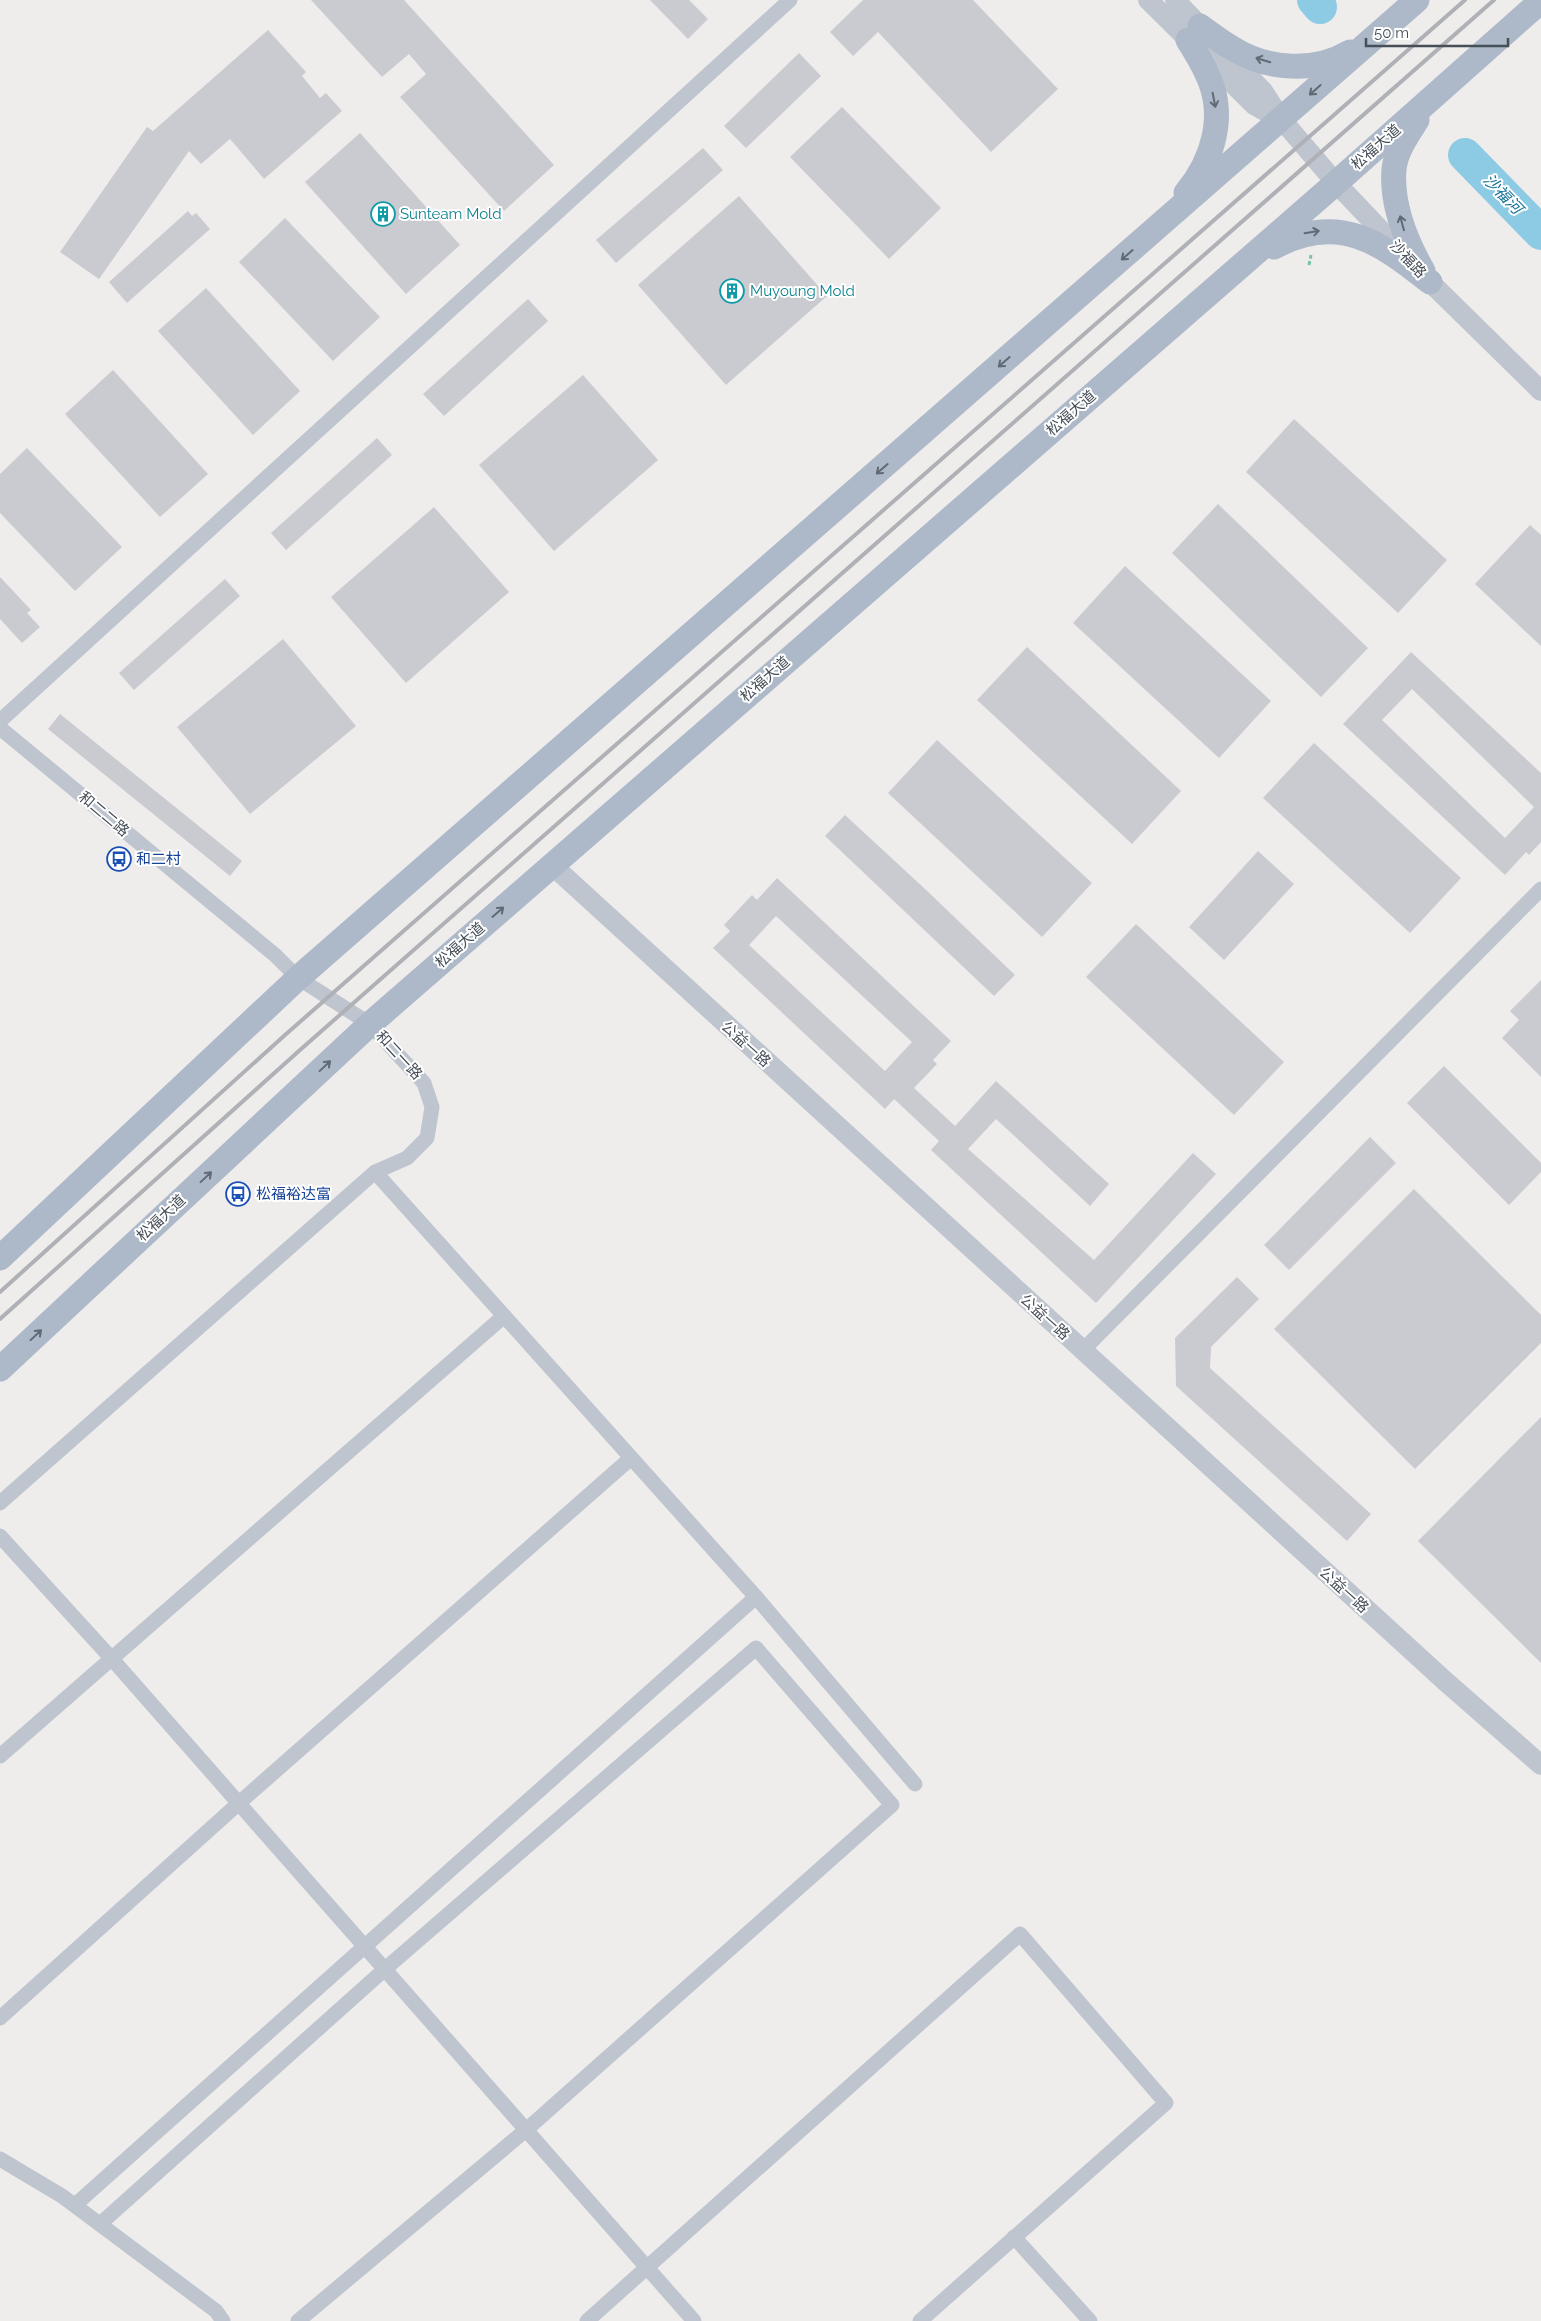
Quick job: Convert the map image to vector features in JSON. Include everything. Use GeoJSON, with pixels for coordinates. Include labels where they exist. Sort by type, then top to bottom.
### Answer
{"type":"FeatureCollection","features":[{"type":"Feature","properties":{"kind":"main road"},"geometry":{"type":"LineString","coordinates":[[0,1258],[298,978],[1282,120],[1417,0]]}},
{"type":"Feature","properties":{"kind":"main road","name":"松福大道"},"geometry":{"type":"LineString","coordinates":[[0,1369],[370,1024],[1336,183],[1541,1]]}},
{"type":"Feature","properties":{"kind":"main road"},"geometry":{"type":"LineString","coordinates":[[1194,33],[1234,50],[1272,63],[1293,67],[1307,66],[1339,58],[1374,38]]}},
{"type":"Feature","properties":{"kind":"main road"},"geometry":{"type":"LineString","coordinates":[[1155,230],[1199,177],[1212,147],[1216,129],[1215,100],[1194,33]]}},
{"type":"Feature","properties":{"kind":"main road"},"geometry":{"type":"LineString","coordinates":[[1430,282],[1408,244],[1398,210],[1394,168],[1404,141],[1418,117],[1438,92]]}},
{"type":"Feature","properties":{"kind":"main road"},"geometry":{"type":"LineString","coordinates":[[1224,280],[1266,251],[1301,234],[1317,231],[1375,242],[1396,255],[1430,282]]}},
{"type":"Feature","properties":{"kind":"street"},"geometry":{"type":"LineString","coordinates":[[0,721],[790,0]]}},
{"type":"Feature","properties":{"kind":"street","name":"沙福路"},"geometry":{"type":"LineString","coordinates":[[1148,0],[1194,33],[1263,92],[1282,120],[1336,183],[1430,282],[1541,391]]}},
{"type":"Feature","properties":{"kind":"street","name":"沙福路"},"geometry":{"type":"LineString","coordinates":[[1175,0],[1194,33],[1254,105],[1282,120]]}},
{"type":"Feature","properties":{"kind":"street","name":"和二二路"},"geometry":{"type":"LineString","coordinates":[[0,728],[275,955],[298,978]]}},
{"type":"Feature","properties":{"kind":"street","name":"公益一路"},"geometry":{"type":"LineString","coordinates":[[552,866],[1445,1681],[1538,1758]]}},
{"type":"Feature","properties":{"kind":"street"},"geometry":{"type":"LineString","coordinates":[[1082,1351],[1541,889]]}},
{"type":"Feature","properties":{"kind":"street","name":"和二一路"},"geometry":{"type":"LineString","coordinates":[[0,1503],[375,1172],[407,1158],[427,1138],[432,1107],[424,1083],[370,1024],[298,978]]}},
{"type":"Feature","properties":{"kind":"street"},"geometry":{"type":"LineString","coordinates":[[375,1172],[756,1597],[915,1784]]}},
{"type":"Feature","properties":{"kind":"street"},"geometry":{"type":"LineString","coordinates":[[0,1756],[504,1316]]}},
{"type":"Feature","properties":{"kind":"street"},"geometry":{"type":"LineString","coordinates":[[0,2018],[631,1458]]}},
{"type":"Feature","properties":{"kind":"street"},"geometry":{"type":"LineString","coordinates":[[0,1536],[112,1659],[694,2321]]}},
{"type":"Feature","properties":{"kind":"street"},"geometry":{"type":"LineString","coordinates":[[75,2205],[756,1597]]}},
{"type":"Feature","properties":{"kind":"street"},"geometry":{"type":"LineString","coordinates":[[100,2224],[385,1969],[756,1648],[892,1805],[526,2130],[298,2321]]}},
{"type":"Feature","properties":{"kind":"street"},"geometry":{"type":"LineString","coordinates":[[587,2321],[1020,1934],[1166,2103],[920,2321]]}},
{"type":"Feature","properties":{"kind":"street"},"geometry":{"type":"LineString","coordinates":[[0,2159],[75,2205],[216,2311],[223,2321]]}},
{"type":"Feature","properties":{"kind":"street"},"geometry":{"type":"LineString","coordinates":[[1014,2237],[1090,2321]]}},
{"type":"Feature","properties":{"kind":"building"},"geometry":{"type":"Polygon","coordinates":[[[311,0],[404,0],[554,165],[504,211],[400,97],[426,74],[409,54],[382,77],[311,0]]]}},
{"type":"Feature","properties":{"kind":"building"},"geometry":{"type":"Polygon","coordinates":[[[650,0],[689,0],[708,19],[688,39],[650,0]]]}},
{"type":"Feature","properties":{"kind":"building"},"geometry":{"type":"Polygon","coordinates":[[[863,0],[973,0],[1058,89],[991,152],[878,32],[853,56],[830,32],[863,0]]]}},
{"type":"Feature","properties":{"kind":"building"},"geometry":{"type":"Polygon","coordinates":[[[268,30],[306,72],[302,76],[320,98],[326,93],[342,111],[264,179],[230,139],[201,164],[189,151],[99,279],[60,252],[147,127],[153,131],[268,30]]]}},
{"type":"Feature","properties":{"kind":"building"},"geometry":{"type":"Polygon","coordinates":[[[799,53],[821,76],[746,148],[724,126],[799,53]]]}},
{"type":"Feature","properties":{"kind":"building"},"geometry":{"type":"Polygon","coordinates":[[[842,107],[941,208],[889,259],[790,157],[842,107]]]}},
{"type":"Feature","properties":{"kind":"building","name":"Sunteam Mold"},"geometry":{"type":"Polygon","coordinates":[[[360,133],[460,245],[406,294],[305,182],[360,133]]]}},
{"type":"Feature","properties":{"kind":"building"},"geometry":{"type":"Polygon","coordinates":[[[703,148],[723,170],[616,263],[596,240],[703,148]]]}},
{"type":"Feature","properties":{"kind":"building","name":"Muyoung Mold"},"geometry":{"type":"Polygon","coordinates":[[[739,196],[827,296],[726,385],[638,285],[739,196]]]}},
{"type":"Feature","properties":{"kind":"building"},"geometry":{"type":"Polygon","coordinates":[[[188,211],[192,216],[196,213],[210,229],[127,303],[109,282],[188,211]]]}},
{"type":"Feature","properties":{"kind":"building"},"geometry":{"type":"Polygon","coordinates":[[[285,218],[380,317],[333,361],[239,262],[285,218]]]}},
{"type":"Feature","properties":{"kind":"building"},"geometry":{"type":"Polygon","coordinates":[[[206,288],[300,391],[253,435],[158,331],[206,288]]]}},
{"type":"Feature","properties":{"kind":"building"},"geometry":{"type":"Polygon","coordinates":[[[528,299],[548,321],[444,416],[423,394],[528,299]]]}},
{"type":"Feature","properties":{"kind":"building"},"geometry":{"type":"Polygon","coordinates":[[[113,370],[208,474],[160,517],[65,414],[113,370]]]}},
{"type":"Feature","properties":{"kind":"building"},"geometry":{"type":"Polygon","coordinates":[[[583,375],[658,460],[554,551],[479,465],[583,375]]]}},
{"type":"Feature","properties":{"kind":"building"},"geometry":{"type":"Polygon","coordinates":[[[1294,419],[1447,560],[1398,613],[1246,472],[1294,419]]]}},
{"type":"Feature","properties":{"kind":"building"},"geometry":{"type":"Polygon","coordinates":[[[377,438],[392,455],[286,550],[271,533],[377,438]]]}},
{"type":"Feature","properties":{"kind":"building"},"geometry":{"type":"Polygon","coordinates":[[[27,448],[122,547],[75,591],[0,513],[0,474],[27,448]]]}},
{"type":"Feature","properties":{"kind":"building"},"geometry":{"type":"Polygon","coordinates":[[[1218,504],[1368,648],[1321,697],[1172,553],[1218,504]]]}},
{"type":"Feature","properties":{"kind":"building"},"geometry":{"type":"Polygon","coordinates":[[[434,507],[509,592],[406,683],[331,597],[434,507]]]}},
{"type":"Feature","properties":{"kind":"building"},"geometry":{"type":"Polygon","coordinates":[[[1530,525],[1541,535],[1541,646],[1475,584],[1530,525]]]}},
{"type":"Feature","properties":{"kind":"building"},"geometry":{"type":"Polygon","coordinates":[[[1125,566],[1271,701],[1219,758],[1073,623],[1125,566]]]}},
{"type":"Feature","properties":{"kind":"building"},"geometry":{"type":"Polygon","coordinates":[[[0,577],[31,610],[27,613],[40,627],[22,643],[0,619],[0,577]]]}},
{"type":"Feature","properties":{"kind":"building"},"geometry":{"type":"Polygon","coordinates":[[[225,579],[240,596],[134,690],[119,673],[225,579]]]}},
{"type":"Feature","properties":{"kind":"building"},"geometry":{"type":"Polygon","coordinates":[[[283,639],[356,726],[250,814],[177,727],[283,639]]]}},
{"type":"Feature","properties":{"kind":"building"},"geometry":{"type":"Polygon","coordinates":[[[1027,647],[1181,791],[1132,844],[977,700],[1027,647]]]}},
{"type":"Feature","properties":{"kind":"building"},"geometry":{"type":"Polygon","coordinates":[[[1411,652],[1541,773],[1541,842],[1529,855],[1526,852],[1505,875],[1343,724],[1411,652]],[[1412,689],[1382,720],[1505,838],[1534,807],[1412,689]]]}},
{"type":"Feature","properties":{"kind":"building"},"geometry":{"type":"Polygon","coordinates":[[[60,714],[242,861],[230,876],[48,729],[60,714]]]}},
{"type":"Feature","properties":{"kind":"building"},"geometry":{"type":"Polygon","coordinates":[[[937,740],[1092,883],[1042,937],[888,793],[937,740]]]}},
{"type":"Feature","properties":{"kind":"building"},"geometry":{"type":"Polygon","coordinates":[[[1314,743],[1461,878],[1410,933],[1263,798],[1314,743]]]}},
{"type":"Feature","properties":{"kind":"building"},"geometry":{"type":"Polygon","coordinates":[[[845,815],[1015,975],[994,996],[825,836],[845,815]]]}},
{"type":"Feature","properties":{"kind":"building"},"geometry":{"type":"Polygon","coordinates":[[[1258,851],[1294,884],[1224,960],[1189,927],[1258,851]]]}},
{"type":"Feature","properties":{"kind":"building"},"geometry":{"type":"Polygon","coordinates":[[[777,878],[951,1041],[933,1060],[937,1064],[914,1088],[955,1126],[996,1081],[1109,1184],[1090,1206],[996,1119],[968,1149],[1094,1260],[1193,1153],[1216,1174],[1096,1303],[931,1150],[939,1141],[894,1099],[885,1109],[713,948],[730,931],[724,925],[752,895],[757,900],[777,878]],[[776,916],[749,945],[885,1071],[912,1042],[776,916]]]}},
{"type":"Feature","properties":{"kind":"building"},"geometry":{"type":"Polygon","coordinates":[[[1136,924],[1284,1062],[1234,1115],[1086,977],[1136,924]]]}},
{"type":"Feature","properties":{"kind":"building"},"geometry":{"type":"Polygon","coordinates":[[[1541,980],[1541,1077],[1502,1038],[1519,1020],[1510,1011],[1541,980]]]}},
{"type":"Feature","properties":{"kind":"building"},"geometry":{"type":"Polygon","coordinates":[[[1444,1066],[1541,1163],[1541,1172],[1509,1205],[1407,1103],[1444,1066]]]}},
{"type":"Feature","properties":{"kind":"building"},"geometry":{"type":"Polygon","coordinates":[[[1370,1137],[1396,1163],[1289,1270],[1264,1245],[1370,1137]]]}},
{"type":"Feature","properties":{"kind":"building"},"geometry":{"type":"Polygon","coordinates":[[[1414,1189],[1541,1315],[1541,1343],[1415,1469],[1274,1329],[1414,1189]]]}},
{"type":"Feature","properties":{"kind":"building"},"geometry":{"type":"Polygon","coordinates":[[[1237,1277],[1259,1299],[1211,1347],[1210,1368],[1371,1514],[1347,1541],[1176,1386],[1175,1338],[1237,1277]]]}},
{"type":"Feature","properties":{"kind":"building"},"geometry":{"type":"Polygon","coordinates":[[[1541,1417],[1541,1663],[1418,1541],[1541,1417]]]}},
{"type":"Feature","properties":{"kind":"waterway"},"geometry":{"type":"LineString","coordinates":[[1314,0],[1320,7]]}},
{"type":"Feature","properties":{"kind":"waterway","name":"沙福河"},"geometry":{"type":"LineString","coordinates":[[1465,155],[1541,233]]}},
{"type":"Feature","properties":{"kind":"railway"},"geometry":{"type":"LineString","coordinates":[[0,1292],[285,1035],[1465,0]]}},
{"type":"Feature","properties":{"kind":"railway"},"geometry":{"type":"LineString","coordinates":[[0,1319],[300,1050],[1494,0]]}},
{"type":"Feature","properties":{"kind":"place","name":"Sunteam Mold"},"geometry":{"type":"Point","coordinates":[383,214]}},
{"type":"Feature","properties":{"kind":"place","name":"Muyoung Mold"},"geometry":{"type":"Point","coordinates":[732,291]}},
{"type":"Feature","properties":{"kind":"place","name":"和二村"},"geometry":{"type":"Point","coordinates":[119,859]}},
{"type":"Feature","properties":{"kind":"place","name":"松福裕达富"},"geometry":{"type":"Point","coordinates":[238,1194]}}]}
